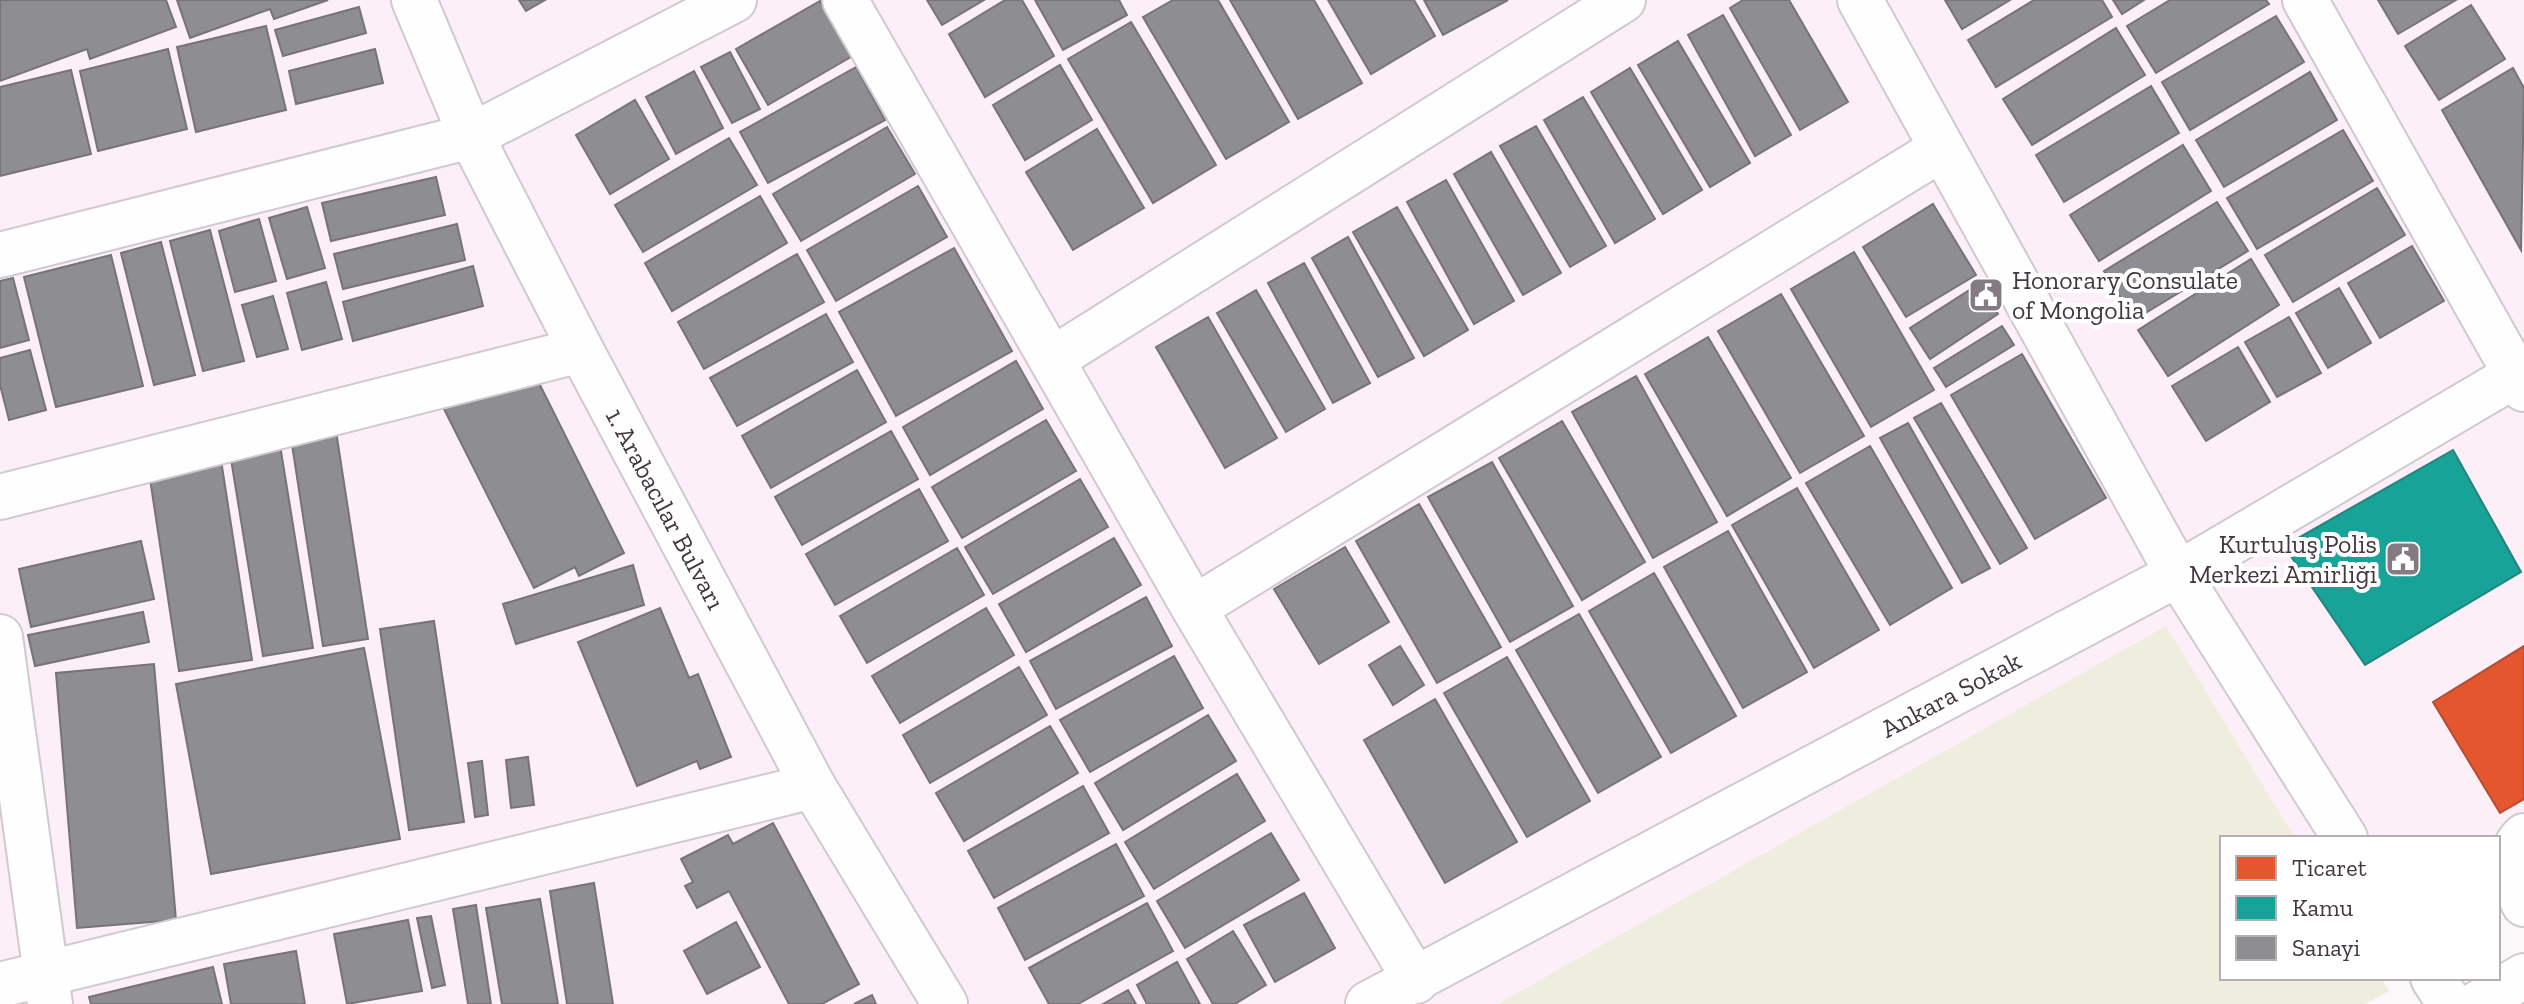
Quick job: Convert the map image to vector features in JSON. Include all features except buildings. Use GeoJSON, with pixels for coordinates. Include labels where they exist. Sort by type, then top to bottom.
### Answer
{"type":"FeatureCollection","features":[{"type":"Feature","properties":{"kind":"street","name":"1. Arabacılar Bulvarı"},"geometry":{"type":"LineString","coordinates":[[414,0],[471,136],[581,350],[813,786],[945,1004]]}},
{"type":"Feature","properties":{"kind":"street"},"geometry":{"type":"LineString","coordinates":[[0,255],[471,136],[734,0]]}},
{"type":"Feature","properties":{"kind":"street"},"geometry":{"type":"LineString","coordinates":[[845,0],[1194,608],[1416,981]]}},
{"type":"Feature","properties":{"kind":"street"},"geometry":{"type":"LineString","coordinates":[[1053,359],[1623,0]]}},
{"type":"Feature","properties":{"kind":"street"},"geometry":{"type":"LineString","coordinates":[[1860,0],[2178,574],[2344,836]]}},
{"type":"Feature","properties":{"kind":"street"},"geometry":{"type":"LineString","coordinates":[[2305,0],[2521,378]]}},
{"type":"Feature","properties":{"kind":"street"},"geometry":{"type":"LineString","coordinates":[[1194,608],[1941,149]]}},
{"type":"Feature","properties":{"kind":"street"},"geometry":{"type":"LineString","coordinates":[[0,497],[581,350]]}},
{"type":"Feature","properties":{"kind":"street","name":"Ankara Sokak"},"geometry":{"type":"LineString","coordinates":[[1368,1004],[2178,574],[2521,378]]}},
{"type":"Feature","properties":{"kind":"street"},"geometry":{"type":"LineString","coordinates":[[0,637],[48,990]]}},
{"type":"Feature","properties":{"kind":"street"},"geometry":{"type":"LineString","coordinates":[[0,985],[48,990],[813,786]]}},
{"type":"Feature","properties":{"kind":"street"},"geometry":{"type":"LineString","coordinates":[[2524,836],[2511,858],[2510,876],[2524,904]]}},
{"type":"Feature","properties":{"kind":"street"},"geometry":{"type":"LineString","coordinates":[[2477,1004],[2524,976]]}},
{"type":"Feature","properties":{"kind":"street"},"geometry":{"type":"LineString","coordinates":[[2434,980],[2450,1004]]}},
{"type":"Feature","properties":{"kind":"shaded area"},"geometry":{"type":"Polygon","coordinates":[[[0,0],[2524,0],[2524,891],[2500,906],[2500,836],[2220,836],[2220,980],[2335,1004],[0,1004],[0,0]]]}},
{"type":"Feature","properties":{"kind":"shaded area"},"geometry":{"type":"Polygon","coordinates":[[[2166,626],[2294,836],[2220,836],[2220,980],[2382,980],[2389,991],[2365,1004],[1498,1004],[2166,626]]]}},
{"type":"Feature","properties":{"kind":"place","name":"Honorary Consulate of Mongolia"},"geometry":{"type":"Point","coordinates":[1986,295]}},
{"type":"Feature","properties":{"kind":"place","name":"Kurtuluş Polis Merkezi Amirliği"},"geometry":{"type":"Point","coordinates":[2403,559]}}]}
